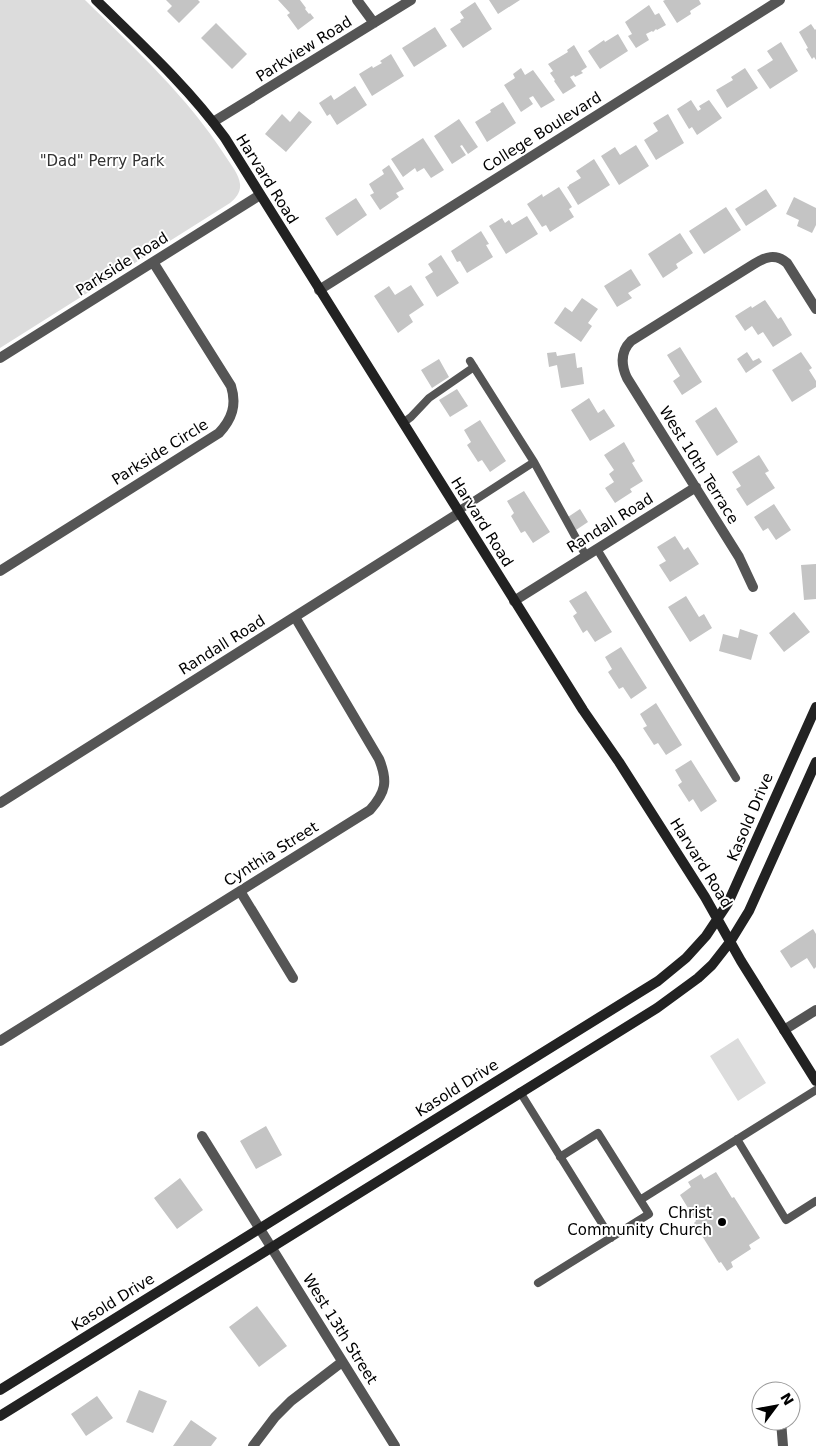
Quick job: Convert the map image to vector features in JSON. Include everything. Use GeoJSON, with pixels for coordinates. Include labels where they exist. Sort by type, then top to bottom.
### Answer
{"type":"FeatureCollection","features":[{"type":"Feature","properties":{"kind":"main road","name":"Harvard Road"},"geometry":{"type":"LineString","coordinates":[[96,0],[165,67],[214,122],[583,710],[625,770],[705,897],[730,942],[816,1081]]}},
{"type":"Feature","properties":{"kind":"main road","name":"Kasold Drive"},"geometry":{"type":"LineString","coordinates":[[0,1390],[658,981],[686,958],[706,936],[728,903],[816,707]]}},
{"type":"Feature","properties":{"kind":"main road"},"geometry":{"type":"LineString","coordinates":[[0,1416],[678,994],[712,965],[730,942],[749,911],[816,762]]}},
{"type":"Feature","properties":{"kind":"street"},"geometry":{"type":"LineString","coordinates":[[357,0],[374,23]]}},
{"type":"Feature","properties":{"kind":"street","name":"Parkview Road"},"geometry":{"type":"LineString","coordinates":[[214,122],[411,0]]}},
{"type":"Feature","properties":{"kind":"street","name":"College Boulevard"},"geometry":{"type":"LineString","coordinates":[[319,290],[780,0]]}},
{"type":"Feature","properties":{"kind":"street","name":"Parkside Road"},"geometry":{"type":"LineString","coordinates":[[0,358],[260,195]]}},
{"type":"Feature","properties":{"kind":"street","name":"West 10th Terrace"},"geometry":{"type":"LineString","coordinates":[[753,587],[739,557],[627,378],[622,359],[631,341],[766,258],[777,256],[784,260],[816,309]]}},
{"type":"Feature","properties":{"kind":"street","name":"Parkside Circle"},"geometry":{"type":"LineString","coordinates":[[0,571],[219,433],[227,425],[231,417],[234,402],[231,386],[153,262]]}},
{"type":"Feature","properties":{"kind":"street","name":"Randall Road"},"geometry":{"type":"LineString","coordinates":[[514,601],[696,487]]}},
{"type":"Feature","properties":{"kind":"street","name":"Randall Road"},"geometry":{"type":"LineString","coordinates":[[0,802],[459,512]]}},
{"type":"Feature","properties":{"kind":"street","name":"Cynthia Street"},"geometry":{"type":"LineString","coordinates":[[0,1041],[370,810],[378,801],[383,792],[385,781],[379,758],[295,617]]}},
{"type":"Feature","properties":{"kind":"street"},"geometry":{"type":"LineString","coordinates":[[240,891],[293,978]]}},
{"type":"Feature","properties":{"kind":"street"},"geometry":{"type":"LineString","coordinates":[[784,1030],[816,1010]]}},
{"type":"Feature","properties":{"kind":"street","name":"West 13th Street"},"geometry":{"type":"LineString","coordinates":[[202,1136],[395,1446]]}},
{"type":"Feature","properties":{"kind":"street"},"geometry":{"type":"LineString","coordinates":[[253,1446],[275,1417],[291,1401],[342,1362]]}},
{"type":"Feature","properties":{"kind":"street"},"geometry":{"type":"LineString","coordinates":[[782,1431],[783,1446]]}},
{"type":"Feature","properties":{"kind":"lane"},"geometry":{"type":"LineString","coordinates":[[403,423],[429,398],[472,364],[534,462],[586,556]]}},
{"type":"Feature","properties":{"kind":"lane"},"geometry":{"type":"LineString","coordinates":[[459,512],[534,462]]}},
{"type":"Feature","properties":{"kind":"lane"},"geometry":{"type":"LineString","coordinates":[[597,549],[736,778]]}},
{"type":"Feature","properties":{"kind":"lane"},"geometry":{"type":"LineString","coordinates":[[640,1200],[816,1090]]}},
{"type":"Feature","properties":{"kind":"lane"},"geometry":{"type":"LineString","coordinates":[[520,1092],[611,1238]]}},
{"type":"Feature","properties":{"kind":"lane"},"geometry":{"type":"LineString","coordinates":[[538,1283],[649,1214],[598,1133],[560,1157]]}},
{"type":"Feature","properties":{"kind":"lane"},"geometry":{"type":"LineString","coordinates":[[736,1139],[786,1220],[816,1201]]}},
{"type":"Feature","properties":{"kind":"green space","name":"\"Dad\" Perry Park"},"geometry":{"type":"Polygon","coordinates":[[[0,0],[85,0],[142,55],[195,114],[234,170],[239,180],[240,190],[230,203],[0,348],[0,0]]]}},
{"type":"Feature","properties":{"kind":"green space"},"geometry":{"type":"Polygon","coordinates":[[[738,1038],[766,1083],[738,1101],[710,1056],[738,1038]]]}},
{"type":"Feature","properties":{"kind":"building"},"geometry":{"type":"Polygon","coordinates":[[[166,0],[198,0],[200,2],[179,23],[167,11],[172,6],[166,0]]]}},
{"type":"Feature","properties":{"kind":"building"},"geometry":{"type":"Polygon","coordinates":[[[278,0],[300,0],[305,9],[314,18],[298,30],[287,15],[290,13],[278,0]]]}},
{"type":"Feature","properties":{"kind":"building"},"geometry":{"type":"Polygon","coordinates":[[[489,0],[520,0],[498,14],[489,0]]]}},
{"type":"Feature","properties":{"kind":"building"},"geometry":{"type":"Polygon","coordinates":[[[699,0],[701,4],[690,11],[691,14],[677,23],[663,1],[699,0]]]}},
{"type":"Feature","properties":{"kind":"building"},"geometry":{"type":"Polygon","coordinates":[[[475,2],[492,29],[463,48],[450,29],[464,18],[460,12],[475,2]]]}},
{"type":"Feature","properties":{"kind":"building"},"geometry":{"type":"Polygon","coordinates":[[[649,5],[655,15],[659,13],[666,25],[646,34],[649,40],[636,48],[628,36],[632,34],[625,22],[649,5]]]}},
{"type":"Feature","properties":{"kind":"building"},"geometry":{"type":"Polygon","coordinates":[[[216,23],[247,54],[232,69],[201,38],[216,23]]]}},
{"type":"Feature","properties":{"kind":"building"},"geometry":{"type":"Polygon","coordinates":[[[811,24],[816,29],[816,60],[814,57],[812,59],[799,32],[811,24]]]}},
{"type":"Feature","properties":{"kind":"building"},"geometry":{"type":"Polygon","coordinates":[[[435,27],[447,46],[414,67],[402,48],[435,27]]]}},
{"type":"Feature","properties":{"kind":"building"},"geometry":{"type":"Polygon","coordinates":[[[618,34],[628,51],[600,69],[588,51],[604,40],[605,42],[618,34]]]}},
{"type":"Feature","properties":{"kind":"building"},"geometry":{"type":"Polygon","coordinates":[[[781,42],[798,71],[770,89],[757,70],[773,60],[767,51],[781,42]]]}},
{"type":"Feature","properties":{"kind":"building"},"geometry":{"type":"Polygon","coordinates":[[[574,45],[587,67],[581,71],[583,73],[570,77],[576,86],[563,94],[550,73],[553,71],[548,64],[568,52],[567,50],[574,45]]]}},
{"type":"Feature","properties":{"kind":"building"},"geometry":{"type":"Polygon","coordinates":[[[391,54],[404,76],[372,96],[359,74],[372,66],[373,68],[382,63],[380,61],[391,54]]]}},
{"type":"Feature","properties":{"kind":"building"},"geometry":{"type":"Polygon","coordinates":[[[521,68],[525,75],[533,70],[555,100],[541,108],[533,96],[529,98],[533,104],[521,112],[504,85],[515,78],[513,74],[521,68]]]}},
{"type":"Feature","properties":{"kind":"building"},"geometry":{"type":"Polygon","coordinates":[[[745,68],[758,88],[727,108],[716,90],[733,80],[731,77],[745,68]]]}},
{"type":"Feature","properties":{"kind":"building"},"geometry":{"type":"Polygon","coordinates":[[[355,86],[367,105],[337,125],[330,114],[327,116],[319,103],[331,95],[334,100],[355,86]]]}},
{"type":"Feature","properties":{"kind":"building"},"geometry":{"type":"Polygon","coordinates":[[[691,100],[698,111],[701,109],[699,106],[709,100],[722,118],[697,135],[692,127],[689,129],[677,109],[691,100]]]}},
{"type":"Feature","properties":{"kind":"building"},"geometry":{"type":"Polygon","coordinates":[[[503,102],[516,123],[487,142],[475,122],[503,102]]]}},
{"type":"Feature","properties":{"kind":"building"},"geometry":{"type":"Polygon","coordinates":[[[299,111],[312,122],[286,152],[265,134],[282,114],[290,122],[299,111]]]}},
{"type":"Feature","properties":{"kind":"building"},"geometry":{"type":"Polygon","coordinates":[[[668,114],[684,143],[656,160],[644,140],[658,131],[653,123],[668,114]]]}},
{"type":"Feature","properties":{"kind":"building"},"geometry":{"type":"Polygon","coordinates":[[[459,119],[478,147],[468,154],[462,145],[460,146],[466,155],[452,164],[434,136],[459,119]]]}},
{"type":"Feature","properties":{"kind":"building"},"geometry":{"type":"Polygon","coordinates":[[[423,138],[444,170],[431,178],[424,168],[417,172],[415,168],[403,177],[391,159],[423,138]]]}},
{"type":"Feature","properties":{"kind":"building"},"geometry":{"type":"Polygon","coordinates":[[[636,145],[649,166],[619,185],[601,156],[615,147],[620,155],[636,145]]]}},
{"type":"Feature","properties":{"kind":"building"},"geometry":{"type":"Polygon","coordinates":[[[594,159],[610,185],[578,205],[567,187],[581,178],[576,171],[594,159]]]}},
{"type":"Feature","properties":{"kind":"building"},"geometry":{"type":"Polygon","coordinates":[[[389,165],[404,189],[396,193],[399,197],[380,210],[370,195],[374,193],[369,184],[384,174],[382,170],[389,165]]]}},
{"type":"Feature","properties":{"kind":"building"},"geometry":{"type":"Polygon","coordinates":[[[559,187],[572,207],[569,209],[574,217],[550,232],[546,225],[542,227],[527,204],[542,194],[543,197],[559,187]]]}},
{"type":"Feature","properties":{"kind":"building"},"geometry":{"type":"Polygon","coordinates":[[[766,189],[777,206],[746,226],[735,209],[766,189]]]}},
{"type":"Feature","properties":{"kind":"building"},"geometry":{"type":"Polygon","coordinates":[[[794,197],[816,208],[816,225],[812,233],[797,226],[799,220],[786,214],[794,197]]]}},
{"type":"Feature","properties":{"kind":"building"},"geometry":{"type":"Polygon","coordinates":[[[356,198],[367,215],[337,236],[325,218],[356,198]]]}},
{"type":"Feature","properties":{"kind":"building"},"geometry":{"type":"Polygon","coordinates":[[[726,207],[741,230],[704,254],[689,231],[726,207]]]}},
{"type":"Feature","properties":{"kind":"building"},"geometry":{"type":"Polygon","coordinates":[[[527,216],[538,234],[506,254],[489,226],[502,218],[505,223],[509,220],[512,225],[527,216]]]}},
{"type":"Feature","properties":{"kind":"building"},"geometry":{"type":"Polygon","coordinates":[[[481,231],[489,244],[486,245],[493,257],[467,273],[460,261],[457,262],[451,251],[481,231]]]}},
{"type":"Feature","properties":{"kind":"building"},"geometry":{"type":"Polygon","coordinates":[[[680,233],[693,253],[676,264],[678,268],[663,278],[648,254],[680,233]]]}},
{"type":"Feature","properties":{"kind":"building"},"geometry":{"type":"Polygon","coordinates":[[[441,255],[459,283],[437,297],[425,277],[433,272],[428,264],[441,255]]]}},
{"type":"Feature","properties":{"kind":"building"},"geometry":{"type":"Polygon","coordinates":[[[631,269],[641,285],[628,293],[632,298],[617,307],[604,286],[631,269]]]}},
{"type":"Feature","properties":{"kind":"building"},"geometry":{"type":"Polygon","coordinates":[[[411,285],[424,305],[409,315],[413,322],[398,333],[374,296],[389,286],[395,295],[411,285]]]}},
{"type":"Feature","properties":{"kind":"building"},"geometry":{"type":"Polygon","coordinates":[[[582,298],[598,309],[588,323],[592,326],[581,342],[554,323],[565,307],[572,312],[582,298]]]}},
{"type":"Feature","properties":{"kind":"building"},"geometry":{"type":"Polygon","coordinates":[[[765,300],[778,319],[781,317],[792,335],[773,347],[763,332],[758,335],[752,326],[745,331],[735,316],[765,300]]]}},
{"type":"Feature","properties":{"kind":"building"},"geometry":{"type":"Polygon","coordinates":[[[680,347],[702,382],[682,395],[673,381],[680,376],[667,355],[680,347]]]}},
{"type":"Feature","properties":{"kind":"building"},"geometry":{"type":"Polygon","coordinates":[[[556,352],[557,356],[575,353],[577,368],[582,367],[584,384],[561,388],[557,365],[549,367],[547,353],[556,352]]]}},
{"type":"Feature","properties":{"kind":"building"},"geometry":{"type":"Polygon","coordinates":[[[747,352],[753,361],[759,358],[762,362],[746,373],[737,359],[747,352]]]}},
{"type":"Feature","properties":{"kind":"building"},"geometry":{"type":"Polygon","coordinates":[[[801,352],[812,368],[809,370],[816,381],[816,387],[792,402],[772,370],[801,352]]]}},
{"type":"Feature","properties":{"kind":"building"},"geometry":{"type":"Polygon","coordinates":[[[439,359],[449,377],[432,388],[421,370],[439,359]]]}},
{"type":"Feature","properties":{"kind":"building"},"geometry":{"type":"Polygon","coordinates":[[[457,389],[468,406],[450,417],[439,400],[457,389]]]}},
{"type":"Feature","properties":{"kind":"building"},"geometry":{"type":"Polygon","coordinates":[[[589,398],[598,413],[604,409],[615,426],[590,441],[571,410],[589,398]]]}},
{"type":"Feature","properties":{"kind":"building"},"geometry":{"type":"Polygon","coordinates":[[[716,407],[738,442],[717,456],[695,421],[716,407]]]}},
{"type":"Feature","properties":{"kind":"building"},"geometry":{"type":"Polygon","coordinates":[[[480,420],[506,461],[490,472],[482,460],[478,462],[467,445],[471,442],[464,430],[480,420]]]}},
{"type":"Feature","properties":{"kind":"building"},"geometry":{"type":"Polygon","coordinates":[[[624,442],[635,461],[632,463],[643,481],[630,489],[632,492],[615,503],[605,488],[614,482],[609,474],[614,470],[604,455],[624,442]]]}},
{"type":"Feature","properties":{"kind":"building"},"geometry":{"type":"Polygon","coordinates":[[[759,455],[769,471],[765,473],[775,488],[747,506],[736,489],[741,486],[732,472],[759,455]]]}},
{"type":"Feature","properties":{"kind":"building"},"geometry":{"type":"Polygon","coordinates":[[[524,491],[550,532],[533,543],[525,531],[521,533],[511,516],[514,513],[507,501],[524,491]]]}},
{"type":"Feature","properties":{"kind":"building"},"geometry":{"type":"Polygon","coordinates":[[[774,504],[791,530],[776,540],[768,528],[763,531],[754,517],[774,504]]]}},
{"type":"Feature","properties":{"kind":"building"},"geometry":{"type":"Polygon","coordinates":[[[580,509],[588,522],[576,530],[568,517],[580,509]]]}},
{"type":"Feature","properties":{"kind":"building"},"geometry":{"type":"Polygon","coordinates":[[[675,536],[684,550],[688,547],[699,564],[670,582],[659,565],[666,561],[657,547],[675,536]]]}},
{"type":"Feature","properties":{"kind":"building"},"geometry":{"type":"Polygon","coordinates":[[[816,564],[816,599],[804,600],[801,565],[816,564]]]}},
{"type":"Feature","properties":{"kind":"building"},"geometry":{"type":"Polygon","coordinates":[[[586,591],[612,632],[595,642],[587,630],[583,633],[573,616],[577,613],[569,601],[586,591]]]}},
{"type":"Feature","properties":{"kind":"building"},"geometry":{"type":"Polygon","coordinates":[[[686,596],[699,617],[704,614],[712,628],[690,642],[668,607],[686,596]]]}},
{"type":"Feature","properties":{"kind":"building"},"geometry":{"type":"Polygon","coordinates":[[[794,612],[810,632],[784,652],[769,633],[794,612]]]}},
{"type":"Feature","properties":{"kind":"building"},"geometry":{"type":"Polygon","coordinates":[[[740,629],[758,635],[751,660],[719,651],[723,634],[738,638],[740,629]]]}},
{"type":"Feature","properties":{"kind":"building"},"geometry":{"type":"Polygon","coordinates":[[[621,647],[647,688],[631,699],[623,687],[619,689],[608,672],[612,669],[605,657],[621,647]]]}},
{"type":"Feature","properties":{"kind":"building"},"geometry":{"type":"Polygon","coordinates":[[[656,703],[682,745],[666,755],[658,743],[654,745],[643,728],[647,726],[640,714],[656,703]]]}},
{"type":"Feature","properties":{"kind":"building"},"geometry":{"type":"Polygon","coordinates":[[[691,760],[717,801],[701,812],[693,799],[689,802],[678,785],[682,782],[675,770],[691,760]]]}},
{"type":"Feature","properties":{"kind":"building"},"geometry":{"type":"Polygon","coordinates":[[[813,929],[816,934],[816,967],[814,969],[807,958],[791,968],[780,951],[813,929]]]}},
{"type":"Feature","properties":{"kind":"building"},"geometry":{"type":"Polygon","coordinates":[[[266,1126],[282,1155],[256,1169],[240,1141],[266,1126]]]}},
{"type":"Feature","properties":{"kind":"building","name":"Christ Community Church"},"geometry":{"type":"Polygon","coordinates":[[[716,1172],[760,1238],[749,1245],[751,1249],[731,1262],[733,1267],[727,1271],[721,1262],[719,1263],[694,1223],[696,1221],[680,1195],[691,1187],[688,1182],[701,1174],[704,1179],[716,1172]]]}},
{"type":"Feature","properties":{"kind":"building"},"geometry":{"type":"Polygon","coordinates":[[[180,1178],[203,1210],[177,1229],[154,1198],[180,1178]]]}},
{"type":"Feature","properties":{"kind":"building"},"geometry":{"type":"Polygon","coordinates":[[[257,1306],[287,1346],[259,1367],[229,1327],[257,1306]]]}},
{"type":"Feature","properties":{"kind":"building"},"geometry":{"type":"Polygon","coordinates":[[[139,1390],[167,1401],[153,1433],[126,1422],[139,1390]]]}},
{"type":"Feature","properties":{"kind":"building"},"geometry":{"type":"Polygon","coordinates":[[[97,1396],[113,1418],[86,1436],[71,1414],[97,1396]]]}},
{"type":"Feature","properties":{"kind":"building"},"geometry":{"type":"Polygon","coordinates":[[[191,1420],[217,1438],[211,1446],[173,1446],[191,1420]]]}},
{"type":"Feature","properties":{"kind":"place","name":"Christ Community Church"},"geometry":{"type":"Point","coordinates":[722,1222]}}]}
